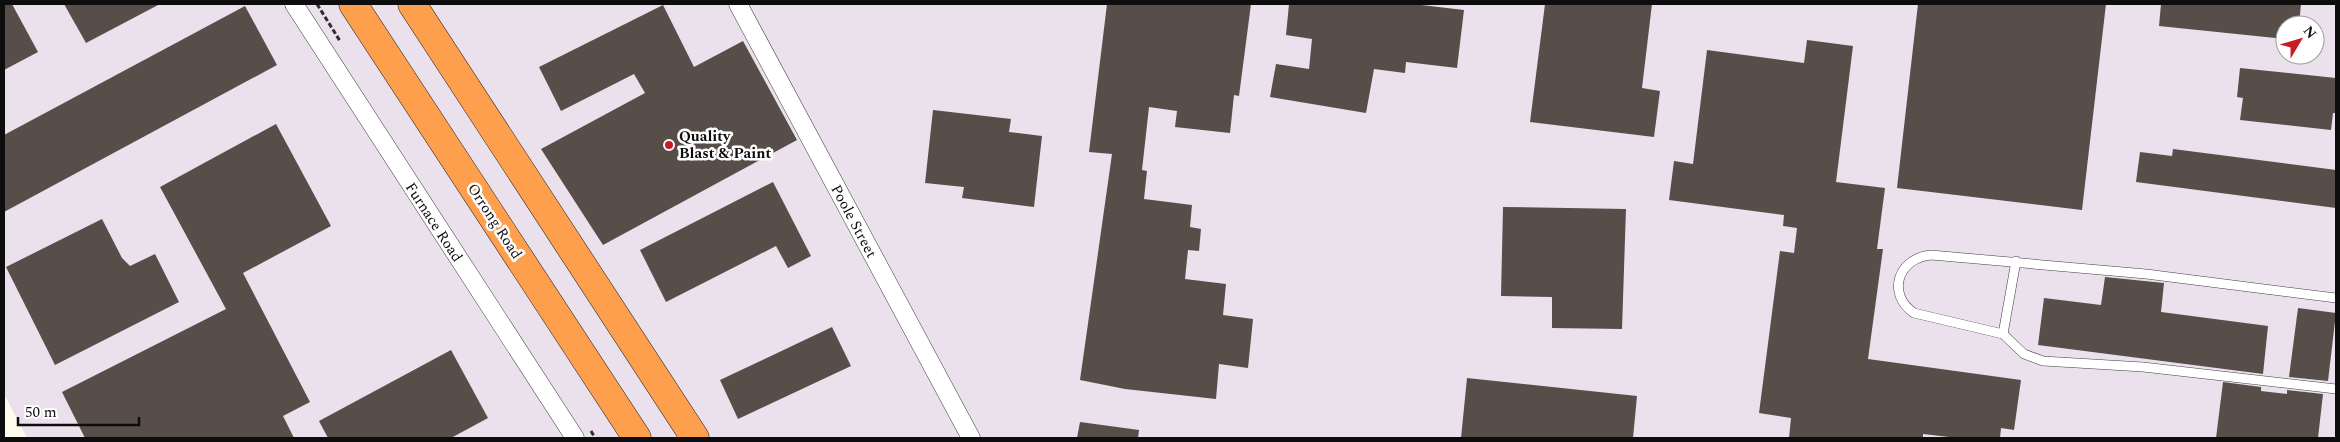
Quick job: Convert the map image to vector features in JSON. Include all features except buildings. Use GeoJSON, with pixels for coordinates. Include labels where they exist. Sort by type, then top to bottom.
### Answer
{"type":"FeatureCollection","features":[{"type":"Feature","properties":{"kind":"highway","name":"Orrong Road"},"geometry":{"type":"LineString","coordinates":[[353,4],[637,438]]}},
{"type":"Feature","properties":{"kind":"highway"},"geometry":{"type":"LineString","coordinates":[[412,4],[694,438]]}},
{"type":"Feature","properties":{"kind":"street","name":"Furnace Road"},"geometry":{"type":"LineString","coordinates":[[294,4],[576,438]]}},
{"type":"Feature","properties":{"kind":"street","name":"Poole Street"},"geometry":{"type":"LineString","coordinates":[[738,4],[971,438]]}},
{"type":"Feature","properties":{"kind":"lane"},"geometry":{"type":"LineString","coordinates":[[2336,298],[2146,274],[2016,261],[1920,256],[1908,264],[1900,278],[1898,295],[1903,306],[1914,313],[2003,334],[2024,354],[2043,361],[2143,367],[2336,389]]}},
{"type":"Feature","properties":{"kind":"lane"},"geometry":{"type":"LineString","coordinates":[[2003,334],[2016,261]]}},
{"type":"Feature","properties":{"kind":"shaded area"},"geometry":{"type":"Polygon","coordinates":[[[4,4],[2336,4],[2336,438],[27,438],[4,394],[4,4]]]}},
{"type":"Feature","properties":{"kind":"place","name":"Quality Blast & Paint"},"geometry":{"type":"Point","coordinates":[669,145]}}]}
